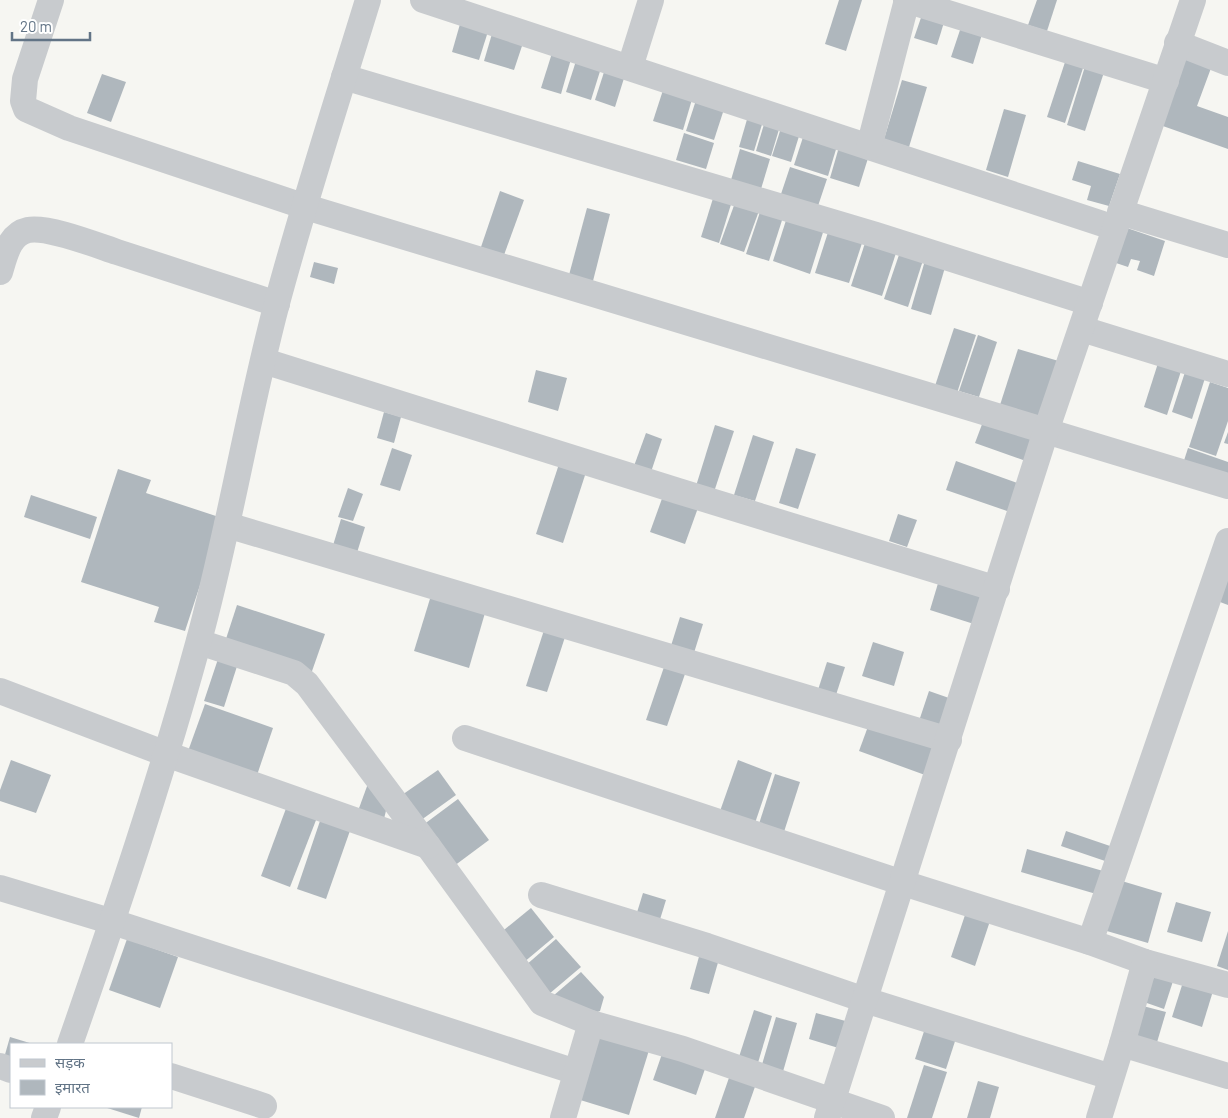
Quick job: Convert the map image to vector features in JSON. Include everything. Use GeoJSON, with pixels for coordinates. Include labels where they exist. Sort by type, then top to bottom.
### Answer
{"type":"FeatureCollection","features":[{"type":"Feature","properties":{"kind":"street"},"geometry":{"type":"LineString","coordinates":[[51,0],[25,79],[23,101],[26,109],[69,128],[306,206],[1228,486]]}},
{"type":"Feature","properties":{"kind":"street"},"geometry":{"type":"LineString","coordinates":[[70,1043],[113,922],[199,642],[228,525],[277,304],[368,0]]}},
{"type":"Feature","properties":{"kind":"street"},"geometry":{"type":"LineString","coordinates":[[423,0],[869,147],[1117,220],[1228,245]]}},
{"type":"Feature","properties":{"kind":"street"},"geometry":{"type":"LineString","coordinates":[[630,67],[651,0]]}},
{"type":"Feature","properties":{"kind":"street"},"geometry":{"type":"LineString","coordinates":[[869,147],[907,0],[1166,81]]}},
{"type":"Feature","properties":{"kind":"street"},"geometry":{"type":"LineString","coordinates":[[830,1110],[1046,431],[1193,0]]}},
{"type":"Feature","properties":{"kind":"street"},"geometry":{"type":"LineString","coordinates":[[1177,43],[1228,63]]}},
{"type":"Feature","properties":{"kind":"street"},"geometry":{"type":"LineString","coordinates":[[344,77],[876,235],[1090,303]]}},
{"type":"Feature","properties":{"kind":"street"},"geometry":{"type":"LineString","coordinates":[[0,272],[9,246],[15,237],[27,230],[38,230],[57,233],[90,243],[277,304]]}},
{"type":"Feature","properties":{"kind":"street"},"geometry":{"type":"LineString","coordinates":[[1082,329],[1228,374]]}},
{"type":"Feature","properties":{"kind":"street"},"geometry":{"type":"LineString","coordinates":[[264,361],[997,589]]}},
{"type":"Feature","properties":{"kind":"street"},"geometry":{"type":"LineString","coordinates":[[228,525],[948,740]]}},
{"type":"Feature","properties":{"kind":"street"},"geometry":{"type":"LineString","coordinates":[[1090,942],[1223,571],[1228,541]]}},
{"type":"Feature","properties":{"kind":"street"},"geometry":{"type":"LineString","coordinates":[[199,642],[294,673],[307,684],[542,1003],[591,1023],[683,1048],[830,1110],[882,1118]]}},
{"type":"Feature","properties":{"kind":"street"},"geometry":{"type":"LineString","coordinates":[[0,691],[166,754],[428,846]]}},
{"type":"Feature","properties":{"kind":"street"},"geometry":{"type":"LineString","coordinates":[[465,738],[903,883],[1090,942],[1145,962],[1228,985]]}},
{"type":"Feature","properties":{"kind":"street"},"geometry":{"type":"LineString","coordinates":[[0,888],[113,922],[576,1072]]}},
{"type":"Feature","properties":{"kind":"street"},"geometry":{"type":"LineString","coordinates":[[541,895],[707,946],[865,1000],[1110,1077]]}},
{"type":"Feature","properties":{"kind":"street"},"geometry":{"type":"LineString","coordinates":[[1099,1118],[1145,962]]}},
{"type":"Feature","properties":{"kind":"street"},"geometry":{"type":"LineString","coordinates":[[563,1118],[591,1023]]}},
{"type":"Feature","properties":{"kind":"street"},"geometry":{"type":"LineString","coordinates":[[1122,1044],[1228,1076]]}},
{"type":"Feature","properties":{"kind":"street"},"geometry":{"type":"LineString","coordinates":[[172,1076],[264,1106]]}},
{"type":"Feature","properties":{"kind":"building"},"geometry":{"type":"Polygon","coordinates":[[[839,0],[862,0],[846,51],[825,44],[839,0]]]}},
{"type":"Feature","properties":{"kind":"building"},"geometry":{"type":"Polygon","coordinates":[[[1037,0],[1057,0],[1047,31],[1028,25],[1037,0]]]}},
{"type":"Feature","properties":{"kind":"building"},"geometry":{"type":"Polygon","coordinates":[[[924,9],[946,16],[937,45],[914,38],[924,9]]]}},
{"type":"Feature","properties":{"kind":"building"},"geometry":{"type":"Polygon","coordinates":[[[462,17],[490,25],[479,60],[452,52],[462,17]]]}},
{"type":"Feature","properties":{"kind":"building"},"geometry":{"type":"Polygon","coordinates":[[[962,24],[983,31],[973,64],[951,57],[962,24]]]}},
{"type":"Feature","properties":{"kind":"building"},"geometry":{"type":"Polygon","coordinates":[[[494,27],[525,37],[514,70],[484,61],[494,27]]]}},
{"type":"Feature","properties":{"kind":"building"},"geometry":{"type":"Polygon","coordinates":[[[1187,50],[1214,60],[1197,106],[1228,117],[1228,149],[1160,125],[1187,50]]]}},
{"type":"Feature","properties":{"kind":"building"},"geometry":{"type":"Polygon","coordinates":[[[552,53],[571,59],[561,94],[541,88],[552,53]]]}},
{"type":"Feature","properties":{"kind":"building"},"geometry":{"type":"Polygon","coordinates":[[[1067,56],[1085,62],[1065,123],[1047,117],[1067,56]]]}},
{"type":"Feature","properties":{"kind":"building"},"geometry":{"type":"Polygon","coordinates":[[[576,61],[601,68],[591,100],[566,92],[576,61]]]}},
{"type":"Feature","properties":{"kind":"building"},"geometry":{"type":"Polygon","coordinates":[[[1086,63],[1105,69],[1085,131],[1067,125],[1086,63]]]}},
{"type":"Feature","properties":{"kind":"building"},"geometry":{"type":"Polygon","coordinates":[[[605,69],[625,75],[615,107],[595,100],[605,69]]]}},
{"type":"Feature","properties":{"kind":"building"},"geometry":{"type":"Polygon","coordinates":[[[102,74],[126,82],[111,122],[87,113],[102,74]]]}},
{"type":"Feature","properties":{"kind":"building"},"geometry":{"type":"Polygon","coordinates":[[[902,80],[927,87],[909,147],[884,139],[902,80]]]}},
{"type":"Feature","properties":{"kind":"building"},"geometry":{"type":"Polygon","coordinates":[[[664,87],[693,96],[683,130],[653,121],[664,87]]]}},
{"type":"Feature","properties":{"kind":"building"},"geometry":{"type":"Polygon","coordinates":[[[697,97],[725,106],[714,140],[686,131],[697,97]]]}},
{"type":"Feature","properties":{"kind":"building"},"geometry":{"type":"Polygon","coordinates":[[[1004,109],[1026,115],[1008,177],[986,170],[1004,109]]]}},
{"type":"Feature","properties":{"kind":"building"},"geometry":{"type":"Polygon","coordinates":[[[748,116],[763,121],[754,151],[739,147],[748,116]]]}},
{"type":"Feature","properties":{"kind":"building"},"geometry":{"type":"Polygon","coordinates":[[[765,121],[780,126],[771,156],[756,151],[765,121]]]}},
{"type":"Feature","properties":{"kind":"building"},"geometry":{"type":"Polygon","coordinates":[[[781,128],[800,133],[791,162],[772,156],[781,128]]]}},
{"type":"Feature","properties":{"kind":"building"},"geometry":{"type":"Polygon","coordinates":[[[684,133],[714,143],[706,169],[676,160],[684,133]]]}},
{"type":"Feature","properties":{"kind":"building"},"geometry":{"type":"Polygon","coordinates":[[[804,134],[837,146],[828,176],[794,165],[804,134]]]}},
{"type":"Feature","properties":{"kind":"building"},"geometry":{"type":"Polygon","coordinates":[[[839,147],[869,155],[859,187],[830,178],[839,147]]]}},
{"type":"Feature","properties":{"kind":"building"},"geometry":{"type":"Polygon","coordinates":[[[740,149],[770,159],[761,189],[731,180],[740,149]]]}},
{"type":"Feature","properties":{"kind":"building"},"geometry":{"type":"Polygon","coordinates":[[[1078,161],[1120,174],[1109,206],[1087,200],[1091,186],[1072,180],[1078,161]]]}},
{"type":"Feature","properties":{"kind":"building"},"geometry":{"type":"Polygon","coordinates":[[[790,167],[827,179],[817,209],[780,197],[790,167]]]}},
{"type":"Feature","properties":{"kind":"building"},"geometry":{"type":"Polygon","coordinates":[[[500,191],[524,200],[504,255],[481,247],[500,191]]]}},
{"type":"Feature","properties":{"kind":"building"},"geometry":{"type":"Polygon","coordinates":[[[715,192],[733,198],[719,243],[701,237],[715,192]]]}},
{"type":"Feature","properties":{"kind":"building"},"geometry":{"type":"Polygon","coordinates":[[[736,200],[760,208],[744,252],[720,244],[736,200]]]}},
{"type":"Feature","properties":{"kind":"building"},"geometry":{"type":"Polygon","coordinates":[[[762,206],[784,214],[769,261],[746,254],[762,206]]]}},
{"type":"Feature","properties":{"kind":"building"},"geometry":{"type":"Polygon","coordinates":[[[587,208],[610,214],[593,281],[569,275],[587,208]]]}},
{"type":"Feature","properties":{"kind":"building"},"geometry":{"type":"Polygon","coordinates":[[[788,214],[825,226],[810,274],[773,261],[788,214]]]}},
{"type":"Feature","properties":{"kind":"building"},"geometry":{"type":"Polygon","coordinates":[[[830,226],[864,237],[849,283],[815,273],[830,226]]]}},
{"type":"Feature","properties":{"kind":"building"},"geometry":{"type":"Polygon","coordinates":[[[1127,228],[1165,241],[1154,276],[1137,270],[1140,261],[1131,259],[1128,267],[1116,263],[1127,228]]]}},
{"type":"Feature","properties":{"kind":"building"},"geometry":{"type":"Polygon","coordinates":[[[866,240],[897,250],[882,296],[851,286],[866,240]]]}},
{"type":"Feature","properties":{"kind":"building"},"geometry":{"type":"Polygon","coordinates":[[[902,246],[925,254],[908,307],[884,299],[902,246]]]}},
{"type":"Feature","properties":{"kind":"building"},"geometry":{"type":"Polygon","coordinates":[[[926,257],[946,264],[931,315],[911,309],[926,257]]]}},
{"type":"Feature","properties":{"kind":"building"},"geometry":{"type":"Polygon","coordinates":[[[314,262],[338,268],[334,284],[310,277],[314,262]]]}},
{"type":"Feature","properties":{"kind":"building"},"geometry":{"type":"Polygon","coordinates":[[[954,328],[976,335],[957,393],[935,386],[954,328]]]}},
{"type":"Feature","properties":{"kind":"building"},"geometry":{"type":"Polygon","coordinates":[[[978,335],[997,342],[979,397],[959,391],[978,335]]]}},
{"type":"Feature","properties":{"kind":"building"},"geometry":{"type":"Polygon","coordinates":[[[1018,349],[1062,362],[1044,419],[1000,405],[1018,349]]]}},
{"type":"Feature","properties":{"kind":"building"},"geometry":{"type":"Polygon","coordinates":[[[1159,360],[1182,368],[1167,415],[1144,407],[1159,360]]]}},
{"type":"Feature","properties":{"kind":"building"},"geometry":{"type":"Polygon","coordinates":[[[1186,369],[1206,375],[1192,419],[1172,412],[1186,369]]]}},
{"type":"Feature","properties":{"kind":"building"},"geometry":{"type":"Polygon","coordinates":[[[536,370],[567,378],[558,411],[528,402],[536,370]]]}},
{"type":"Feature","properties":{"kind":"building"},"geometry":{"type":"Polygon","coordinates":[[[1210,382],[1228,388],[1228,421],[1216,456],[1189,447],[1210,382]]]}},
{"type":"Feature","properties":{"kind":"building"},"geometry":{"type":"Polygon","coordinates":[[[384,412],[401,417],[394,443],[377,438],[384,412]]]}},
{"type":"Feature","properties":{"kind":"building"},"geometry":{"type":"Polygon","coordinates":[[[984,419],[1034,436],[1026,461],[975,443],[984,419]]]}},
{"type":"Feature","properties":{"kind":"building"},"geometry":{"type":"Polygon","coordinates":[[[715,425],[734,431],[714,492],[696,486],[715,425]]]}},
{"type":"Feature","properties":{"kind":"building"},"geometry":{"type":"Polygon","coordinates":[[[1228,432],[1228,444],[1224,443],[1228,432]]]}},
{"type":"Feature","properties":{"kind":"building"},"geometry":{"type":"Polygon","coordinates":[[[646,433],[662,439],[651,472],[634,466],[646,433]]]}},
{"type":"Feature","properties":{"kind":"building"},"geometry":{"type":"Polygon","coordinates":[[[753,435],[774,442],[755,501],[734,495],[753,435]]]}},
{"type":"Feature","properties":{"kind":"building"},"geometry":{"type":"Polygon","coordinates":[[[392,448],[412,455],[400,491],[380,485],[392,448]]]}},
{"type":"Feature","properties":{"kind":"building"},"geometry":{"type":"Polygon","coordinates":[[[796,448],[816,454],[798,509],[779,503],[796,448]]]}},
{"type":"Feature","properties":{"kind":"building"},"geometry":{"type":"Polygon","coordinates":[[[1188,448],[1228,462],[1228,485],[1181,470],[1188,448]]]}},
{"type":"Feature","properties":{"kind":"building"},"geometry":{"type":"Polygon","coordinates":[[[561,458],[588,466],[563,543],[536,534],[561,458]]]}},
{"type":"Feature","properties":{"kind":"building"},"geometry":{"type":"Polygon","coordinates":[[[956,461],[1020,484],[1010,512],[946,490],[956,461]]]}},
{"type":"Feature","properties":{"kind":"building"},"geometry":{"type":"Polygon","coordinates":[[[118,469],[151,480],[146,493],[222,518],[185,631],[154,622],[159,607],[81,582],[118,469]]]}},
{"type":"Feature","properties":{"kind":"building"},"geometry":{"type":"Polygon","coordinates":[[[348,488],[363,494],[353,521],[338,517],[348,488]]]}},
{"type":"Feature","properties":{"kind":"building"},"geometry":{"type":"Polygon","coordinates":[[[664,493],[699,505],[685,544],[650,532],[664,493]]]}},
{"type":"Feature","properties":{"kind":"building"},"geometry":{"type":"Polygon","coordinates":[[[31,495],[97,517],[90,539],[24,517],[31,495]]]}},
{"type":"Feature","properties":{"kind":"building"},"geometry":{"type":"Polygon","coordinates":[[[898,514],[917,520],[907,547],[889,541],[898,514]]]}},
{"type":"Feature","properties":{"kind":"building"},"geometry":{"type":"Polygon","coordinates":[[[341,519],[365,527],[355,559],[331,552],[341,519]]]}},
{"type":"Feature","properties":{"kind":"building"},"geometry":{"type":"Polygon","coordinates":[[[1228,578],[1228,605],[1220,602],[1228,578]]]}},
{"type":"Feature","properties":{"kind":"building"},"geometry":{"type":"Polygon","coordinates":[[[939,580],[986,595],[977,625],[930,610],[939,580]]]}},
{"type":"Feature","properties":{"kind":"building"},"geometry":{"type":"Polygon","coordinates":[[[433,589],[487,606],[469,668],[414,651],[433,589]]]}},
{"type":"Feature","properties":{"kind":"building"},"geometry":{"type":"Polygon","coordinates":[[[237,605],[325,634],[311,674],[224,645],[237,605]]]}},
{"type":"Feature","properties":{"kind":"building"},"geometry":{"type":"Polygon","coordinates":[[[680,617],[703,624],[693,656],[670,649],[680,617]]]}},
{"type":"Feature","properties":{"kind":"building"},"geometry":{"type":"Polygon","coordinates":[[[545,627],[566,634],[547,692],[526,686],[545,627]]]}},
{"type":"Feature","properties":{"kind":"building"},"geometry":{"type":"Polygon","coordinates":[[[873,642],[904,652],[894,686],[862,676],[873,642]]]}},
{"type":"Feature","properties":{"kind":"building"},"geometry":{"type":"Polygon","coordinates":[[[220,653],[239,660],[224,707],[204,701],[220,653]]]}},
{"type":"Feature","properties":{"kind":"building"},"geometry":{"type":"Polygon","coordinates":[[[827,662],[845,667],[835,698],[817,693],[827,662]]]}},
{"type":"Feature","properties":{"kind":"building"},"geometry":{"type":"Polygon","coordinates":[[[664,667],[685,674],[667,726],[646,720],[664,667]]]}},
{"type":"Feature","properties":{"kind":"building"},"geometry":{"type":"Polygon","coordinates":[[[929,691],[949,698],[938,731],[918,724],[929,691]]]}},
{"type":"Feature","properties":{"kind":"building"},"geometry":{"type":"Polygon","coordinates":[[[205,704],[273,728],[256,778],[187,754],[205,704]]]}},
{"type":"Feature","properties":{"kind":"building"},"geometry":{"type":"Polygon","coordinates":[[[870,721],[936,745],[925,775],[859,751],[870,721]]]}},
{"type":"Feature","properties":{"kind":"building"},"geometry":{"type":"Polygon","coordinates":[[[11,760],[51,775],[36,813],[0,801],[0,790],[11,760]]]}},
{"type":"Feature","properties":{"kind":"building"},"geometry":{"type":"Polygon","coordinates":[[[738,760],[772,773],[754,826],[719,814],[738,760]]]}},
{"type":"Feature","properties":{"kind":"building"},"geometry":{"type":"Polygon","coordinates":[[[438,770],[456,795],[417,823],[399,797],[438,770]]]}},
{"type":"Feature","properties":{"kind":"building"},"geometry":{"type":"Polygon","coordinates":[[[775,774],[800,782],[783,835],[758,827],[775,774]]]}},
{"type":"Feature","properties":{"kind":"building"},"geometry":{"type":"Polygon","coordinates":[[[370,778],[389,798],[384,819],[358,811],[370,778]]]}},
{"type":"Feature","properties":{"kind":"building"},"geometry":{"type":"Polygon","coordinates":[[[458,799],[489,840],[450,869],[419,828],[458,799]]]}},
{"type":"Feature","properties":{"kind":"building"},"geometry":{"type":"Polygon","coordinates":[[[288,803],[318,815],[290,887],[261,876],[288,803]]]}},
{"type":"Feature","properties":{"kind":"building"},"geometry":{"type":"Polygon","coordinates":[[[322,815],[352,825],[326,899],[297,889],[322,815]]]}},
{"type":"Feature","properties":{"kind":"building"},"geometry":{"type":"Polygon","coordinates":[[[1066,831],[1113,847],[1108,862],[1061,846],[1066,831]]]}},
{"type":"Feature","properties":{"kind":"building"},"geometry":{"type":"Polygon","coordinates":[[[1027,849],[1110,873],[1103,896],[1021,872],[1027,849]]]}},
{"type":"Feature","properties":{"kind":"building"},"geometry":{"type":"Polygon","coordinates":[[[1115,879],[1162,893],[1148,943],[1100,929],[1115,879]]]}},
{"type":"Feature","properties":{"kind":"building"},"geometry":{"type":"Polygon","coordinates":[[[643,893],[666,900],[658,926],[635,919],[643,893]]]}},
{"type":"Feature","properties":{"kind":"building"},"geometry":{"type":"Polygon","coordinates":[[[1176,902],[1211,912],[1202,942],[1167,932],[1176,902]]]}},
{"type":"Feature","properties":{"kind":"building"},"geometry":{"type":"Polygon","coordinates":[[[968,906],[992,915],[975,966],[951,957],[968,906]]]}},
{"type":"Feature","properties":{"kind":"building"},"geometry":{"type":"Polygon","coordinates":[[[531,908],[554,937],[523,963],[499,934],[531,908]]]}},
{"type":"Feature","properties":{"kind":"building"},"geometry":{"type":"Polygon","coordinates":[[[1228,931],[1228,970],[1217,966],[1228,931]]]}},
{"type":"Feature","properties":{"kind":"building"},"geometry":{"type":"Polygon","coordinates":[[[127,939],[178,957],[160,1008],[109,990],[127,939]]]}},
{"type":"Feature","properties":{"kind":"building"},"geometry":{"type":"Polygon","coordinates":[[[556,939],[581,967],[549,994],[525,966],[556,939]]]}},
{"type":"Feature","properties":{"kind":"building"},"geometry":{"type":"Polygon","coordinates":[[[700,953],[719,959],[709,994],[690,989],[700,953]]]}},
{"type":"Feature","properties":{"kind":"building"},"geometry":{"type":"Polygon","coordinates":[[[581,972],[604,997],[600,1011],[592,1014],[553,996],[581,972]]]}},
{"type":"Feature","properties":{"kind":"building"},"geometry":{"type":"Polygon","coordinates":[[[1156,972],[1174,978],[1164,1009],[1144,1002],[1156,972]]]}},
{"type":"Feature","properties":{"kind":"building"},"geometry":{"type":"Polygon","coordinates":[[[1183,982],[1213,991],[1202,1027],[1172,1017],[1183,982]]]}},
{"type":"Feature","properties":{"kind":"building"},"geometry":{"type":"Polygon","coordinates":[[[1143,1006],[1166,1012],[1155,1049],[1133,1043],[1143,1006]]]}},
{"type":"Feature","properties":{"kind":"building"},"geometry":{"type":"Polygon","coordinates":[[[754,1010],[772,1016],[757,1066],[738,1060],[754,1010]]]}},
{"type":"Feature","properties":{"kind":"building"},"geometry":{"type":"Polygon","coordinates":[[[816,1013],[853,1023],[845,1050],[809,1039],[816,1013]]]}},
{"type":"Feature","properties":{"kind":"building"},"geometry":{"type":"Polygon","coordinates":[[[776,1017],[797,1023],[782,1075],[761,1068],[776,1017]]]}},
{"type":"Feature","properties":{"kind":"building"},"geometry":{"type":"Polygon","coordinates":[[[927,1022],[958,1032],[946,1069],[915,1059],[927,1022]]]}},
{"type":"Feature","properties":{"kind":"building"},"geometry":{"type":"Polygon","coordinates":[[[598,1031],[650,1047],[629,1115],[577,1099],[598,1031]]]}},
{"type":"Feature","properties":{"kind":"building"},"geometry":{"type":"Polygon","coordinates":[[[10,1037],[30,1043],[10,1043],[10,1060],[4,1058],[10,1037]]]}},
{"type":"Feature","properties":{"kind":"building"},"geometry":{"type":"Polygon","coordinates":[[[663,1051],[706,1066],[696,1095],[653,1080],[663,1051]]]}},
{"type":"Feature","properties":{"kind":"building"},"geometry":{"type":"Polygon","coordinates":[[[924,1065],[947,1072],[932,1118],[907,1118],[924,1065]]]}},
{"type":"Feature","properties":{"kind":"building"},"geometry":{"type":"Polygon","coordinates":[[[731,1072],[757,1081],[744,1118],[715,1118],[731,1072]]]}},
{"type":"Feature","properties":{"kind":"building"},"geometry":{"type":"Polygon","coordinates":[[[978,1081],[999,1087],[990,1118],[967,1118],[978,1081]]]}},
{"type":"Feature","properties":{"kind":"building"},"geometry":{"type":"Polygon","coordinates":[[[107,1108],[142,1108],[139,1118],[107,1108]]]}}]}
